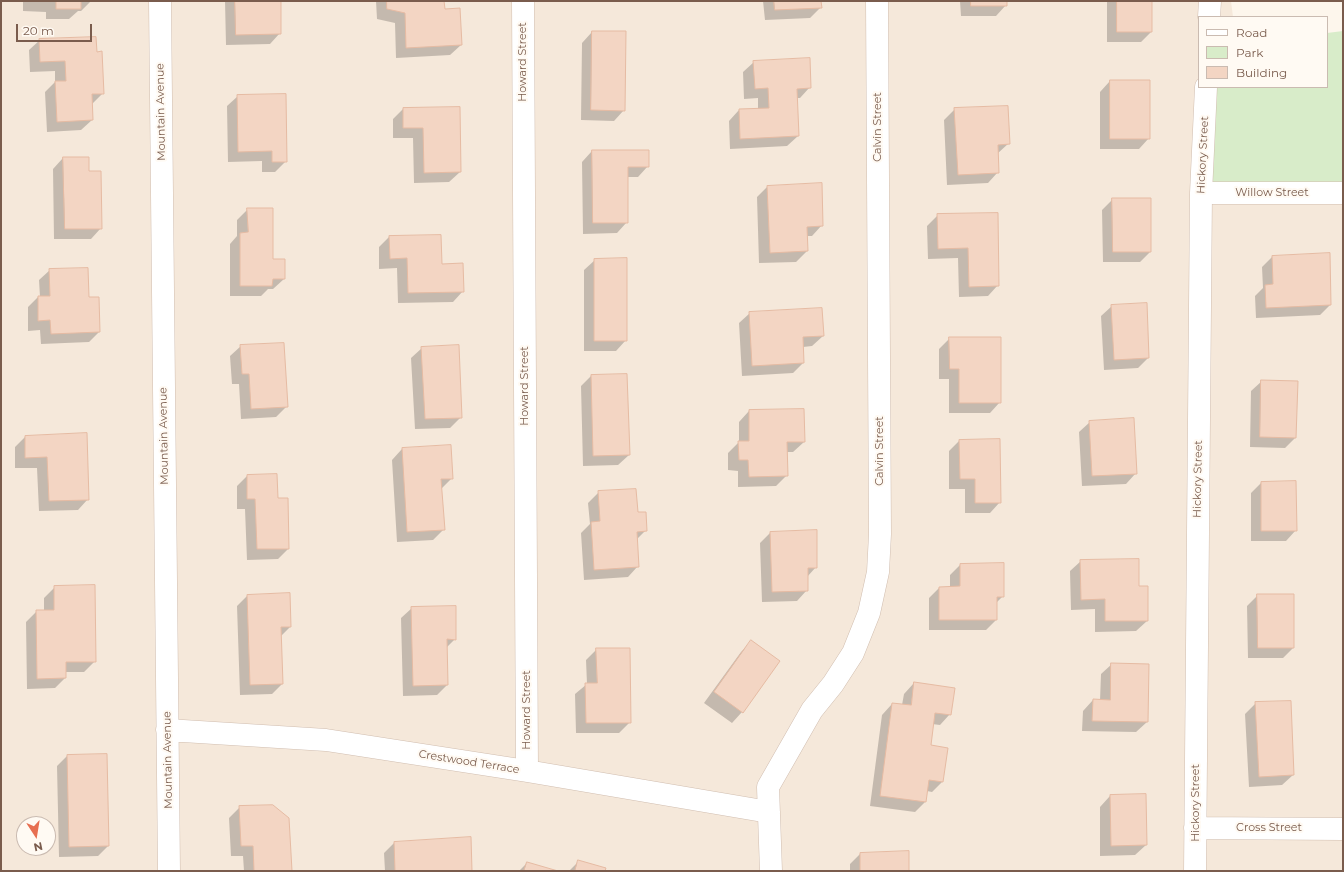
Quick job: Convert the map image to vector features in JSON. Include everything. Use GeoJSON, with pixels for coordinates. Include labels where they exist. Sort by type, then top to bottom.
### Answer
{"type":"FeatureCollection","features":[{"type":"Feature","properties":{"kind":"street","name":"Mountain Avenue"},"geometry":{"type":"LineString","coordinates":[[160,1],[169,871]]}},
{"type":"Feature","properties":{"kind":"street","name":"Howard Street"},"geometry":{"type":"LineString","coordinates":[[523,1],[527,771]]}},
{"type":"Feature","properties":{"kind":"street","name":"Calvin Street"},"geometry":{"type":"LineString","coordinates":[[771,871],[768,787],[812,710],[833,684],[854,653],[869,614],[878,572],[880,534],[877,1]]}},
{"type":"Feature","properties":{"kind":"street"},"geometry":{"type":"LineString","coordinates":[[1209,16],[1210,1]]}},
{"type":"Feature","properties":{"kind":"street","name":"Hickory Street"},"geometry":{"type":"LineString","coordinates":[[1195,871],[1201,193],[1206,88]]}},
{"type":"Feature","properties":{"kind":"street","name":"Willow Street"},"geometry":{"type":"LineString","coordinates":[[1201,193],[1343,193]]}},
{"type":"Feature","properties":{"kind":"street","name":"Crestwood Terrace"},"geometry":{"type":"LineString","coordinates":[[167,730],[326,740],[527,771],[769,812]]}},
{"type":"Feature","properties":{"kind":"street","name":"Cross Street"},"geometry":{"type":"LineString","coordinates":[[1195,828],[1343,828]]}},
{"type":"Feature","properties":{"kind":"shaded area"},"geometry":{"type":"Polygon","coordinates":[[[1,1],[1231,1],[1233,16],[1198,16],[1198,88],[1200,88],[1343,187],[1343,871],[1,871],[1,1]]]}},
{"type":"Feature","properties":{"kind":"green space"},"geometry":{"type":"Polygon","coordinates":[[[1343,31],[1343,188],[1210,188],[1204,88],[1328,88],[1328,33],[1343,31]]]}},
{"type":"Feature","properties":{"kind":"building"},"geometry":{"type":"Polygon","coordinates":[[[34,1],[81,1],[81,9],[56,9],[56,2],[34,1]]]}},
{"type":"Feature","properties":{"kind":"building"},"geometry":{"type":"Polygon","coordinates":[[[235,1],[281,1],[281,34],[236,35],[235,1]]]}},
{"type":"Feature","properties":{"kind":"building"},"geometry":{"type":"Polygon","coordinates":[[[387,1],[444,1],[445,9],[460,8],[462,45],[406,48],[405,13],[387,9],[387,1]]]}},
{"type":"Feature","properties":{"kind":"building"},"geometry":{"type":"Polygon","coordinates":[[[774,1],[821,1],[822,8],[775,10],[774,1]]]}},
{"type":"Feature","properties":{"kind":"building"},"geometry":{"type":"Polygon","coordinates":[[[971,1],[1007,1],[1007,6],[971,6],[971,1]]]}},
{"type":"Feature","properties":{"kind":"building"},"geometry":{"type":"Polygon","coordinates":[[[1117,1],[1152,1],[1152,32],[1117,32],[1117,1]]]}},
{"type":"Feature","properties":{"kind":"building"},"geometry":{"type":"Polygon","coordinates":[[[592,31],[626,31],[625,111],[591,110],[592,31]]]}},
{"type":"Feature","properties":{"kind":"building"},"geometry":{"type":"Polygon","coordinates":[[[96,37],[97,52],[102,51],[104,94],[92,94],[93,120],[57,122],[55,81],[66,81],[65,61],[40,62],[39,39],[96,37]]]}},
{"type":"Feature","properties":{"kind":"building"},"geometry":{"type":"Polygon","coordinates":[[[810,58],[811,88],[797,89],[799,136],[740,139],[739,109],[769,108],[768,88],[755,89],[753,61],[810,58]]]}},
{"type":"Feature","properties":{"kind":"building"},"geometry":{"type":"Polygon","coordinates":[[[1110,80],[1150,80],[1150,139],[1110,139],[1110,80]]]}},
{"type":"Feature","properties":{"kind":"building"},"geometry":{"type":"Polygon","coordinates":[[[286,94],[287,162],[272,162],[272,151],[238,152],[237,95],[286,94]]]}},
{"type":"Feature","properties":{"kind":"building"},"geometry":{"type":"Polygon","coordinates":[[[1008,106],[1010,144],[998,145],[999,173],[958,175],[954,108],[1008,106]]]}},
{"type":"Feature","properties":{"kind":"building"},"geometry":{"type":"Polygon","coordinates":[[[460,107],[461,172],[424,173],[423,128],[403,128],[403,108],[460,107]]]}},
{"type":"Feature","properties":{"kind":"building"},"geometry":{"type":"Polygon","coordinates":[[[592,150],[649,150],[649,167],[628,167],[628,223],[593,223],[592,150]]]}},
{"type":"Feature","properties":{"kind":"building"},"geometry":{"type":"Polygon","coordinates":[[[63,157],[89,157],[89,171],[101,171],[102,229],[65,229],[63,157]]]}},
{"type":"Feature","properties":{"kind":"building"},"geometry":{"type":"Polygon","coordinates":[[[822,183],[823,226],[807,227],[808,251],[770,253],[767,186],[822,183]]]}},
{"type":"Feature","properties":{"kind":"building"},"geometry":{"type":"Polygon","coordinates":[[[1112,198],[1151,198],[1151,252],[1113,252],[1112,198]]]}},
{"type":"Feature","properties":{"kind":"building"},"geometry":{"type":"Polygon","coordinates":[[[247,208],[273,208],[273,259],[285,259],[285,279],[273,279],[272,286],[240,286],[240,233],[248,232],[247,208]]]}},
{"type":"Feature","properties":{"kind":"building"},"geometry":{"type":"Polygon","coordinates":[[[998,213],[999,286],[969,287],[968,248],[938,249],[937,214],[998,213]]]}},
{"type":"Feature","properties":{"kind":"building"},"geometry":{"type":"Polygon","coordinates":[[[441,235],[442,264],[463,263],[464,292],[408,293],[407,258],[390,259],[389,236],[441,235]]]}},
{"type":"Feature","properties":{"kind":"building"},"geometry":{"type":"Polygon","coordinates":[[[1330,253],[1331,305],[1266,308],[1265,285],[1273,284],[1272,256],[1330,253]]]}},
{"type":"Feature","properties":{"kind":"building"},"geometry":{"type":"Polygon","coordinates":[[[627,258],[627,341],[594,341],[594,259],[627,258]]]}},
{"type":"Feature","properties":{"kind":"building"},"geometry":{"type":"Polygon","coordinates":[[[88,268],[89,297],[99,297],[100,332],[51,334],[50,320],[38,321],[38,296],[50,296],[49,269],[88,268]]]}},
{"type":"Feature","properties":{"kind":"building"},"geometry":{"type":"Polygon","coordinates":[[[1147,303],[1149,358],[1114,360],[1111,305],[1147,303]]]}},
{"type":"Feature","properties":{"kind":"building"},"geometry":{"type":"Polygon","coordinates":[[[822,308],[824,336],[803,337],[804,363],[752,366],[749,312],[822,308]]]}},
{"type":"Feature","properties":{"kind":"building"},"geometry":{"type":"Polygon","coordinates":[[[949,337],[1001,337],[1001,403],[959,403],[959,369],[950,369],[949,337]]]}},
{"type":"Feature","properties":{"kind":"building"},"geometry":{"type":"Polygon","coordinates":[[[284,343],[288,407],[251,409],[249,374],[242,374],[240,345],[284,343]]]}},
{"type":"Feature","properties":{"kind":"building"},"geometry":{"type":"Polygon","coordinates":[[[459,345],[462,418],[425,419],[421,347],[459,345]]]}},
{"type":"Feature","properties":{"kind":"building"},"geometry":{"type":"Polygon","coordinates":[[[627,374],[630,455],[593,456],[591,375],[627,374]]]}},
{"type":"Feature","properties":{"kind":"building"},"geometry":{"type":"Polygon","coordinates":[[[1261,380],[1298,381],[1296,438],[1260,437],[1261,380]]]}},
{"type":"Feature","properties":{"kind":"building"},"geometry":{"type":"Polygon","coordinates":[[[804,409],[805,442],[787,442],[788,476],[749,477],[748,460],[739,460],[738,441],[749,441],[749,410],[804,409]]]}},
{"type":"Feature","properties":{"kind":"building"},"geometry":{"type":"Polygon","coordinates":[[[1134,418],[1137,474],[1092,476],[1089,421],[1134,418]]]}},
{"type":"Feature","properties":{"kind":"building"},"geometry":{"type":"Polygon","coordinates":[[[87,433],[89,500],[49,501],[47,457],[25,458],[25,436],[87,433]]]}},
{"type":"Feature","properties":{"kind":"building"},"geometry":{"type":"Polygon","coordinates":[[[1000,439],[1001,503],[975,503],[975,479],[960,479],[959,440],[1000,439]]]}},
{"type":"Feature","properties":{"kind":"building"},"geometry":{"type":"Polygon","coordinates":[[[451,445],[453,479],[441,479],[445,530],[407,532],[402,448],[451,445]]]}},
{"type":"Feature","properties":{"kind":"building"},"geometry":{"type":"Polygon","coordinates":[[[277,474],[278,498],[288,498],[289,549],[257,549],[255,499],[247,499],[247,475],[277,474]]]}},
{"type":"Feature","properties":{"kind":"building"},"geometry":{"type":"Polygon","coordinates":[[[1296,481],[1297,531],[1261,531],[1261,482],[1296,481]]]}},
{"type":"Feature","properties":{"kind":"building"},"geometry":{"type":"Polygon","coordinates":[[[636,489],[638,512],[646,512],[647,531],[637,532],[639,567],[594,570],[591,522],[600,521],[598,491],[636,489]]]}},
{"type":"Feature","properties":{"kind":"building"},"geometry":{"type":"Polygon","coordinates":[[[817,530],[817,568],[808,568],[808,591],[772,592],[770,532],[817,530]]]}},
{"type":"Feature","properties":{"kind":"building"},"geometry":{"type":"Polygon","coordinates":[[[1139,559],[1139,586],[1148,586],[1148,621],[1105,621],[1105,599],[1081,600],[1080,560],[1139,559]]]}},
{"type":"Feature","properties":{"kind":"building"},"geometry":{"type":"Polygon","coordinates":[[[1004,563],[1004,597],[997,597],[997,620],[939,620],[939,587],[960,586],[960,564],[1004,563]]]}},
{"type":"Feature","properties":{"kind":"building"},"geometry":{"type":"Polygon","coordinates":[[[95,585],[96,662],[66,662],[66,678],[37,679],[36,610],[54,610],[54,586],[95,585]]]}},
{"type":"Feature","properties":{"kind":"building"},"geometry":{"type":"Polygon","coordinates":[[[290,593],[291,627],[281,627],[283,684],[250,685],[247,595],[290,593]]]}},
{"type":"Feature","properties":{"kind":"building"},"geometry":{"type":"Polygon","coordinates":[[[1257,594],[1294,594],[1294,648],[1258,648],[1257,594]]]}},
{"type":"Feature","properties":{"kind":"building"},"geometry":{"type":"Polygon","coordinates":[[[456,606],[456,640],[447,639],[448,685],[413,686],[411,607],[456,606]]]}},
{"type":"Feature","properties":{"kind":"building"},"geometry":{"type":"Polygon","coordinates":[[[751,640],[780,661],[743,713],[714,692],[751,640]]]}},
{"type":"Feature","properties":{"kind":"building"},"geometry":{"type":"Polygon","coordinates":[[[596,648],[630,648],[631,723],[586,723],[585,683],[597,683],[596,648]]]}},
{"type":"Feature","properties":{"kind":"building"},"geometry":{"type":"Polygon","coordinates":[[[1111,663],[1149,664],[1148,722],[1092,721],[1093,699],[1110,700],[1111,663]]]}},
{"type":"Feature","properties":{"kind":"building"},"geometry":{"type":"Polygon","coordinates":[[[914,682],[955,688],[951,715],[935,713],[931,745],[948,748],[943,782],[929,780],[926,802],[880,796],[892,703],[911,705],[914,682]]]}},
{"type":"Feature","properties":{"kind":"building"},"geometry":{"type":"Polygon","coordinates":[[[1291,701],[1294,775],[1259,777],[1255,702],[1291,701]]]}},
{"type":"Feature","properties":{"kind":"building"},"geometry":{"type":"Polygon","coordinates":[[[107,754],[109,846],[69,847],[67,755],[107,754]]]}},
{"type":"Feature","properties":{"kind":"building"},"geometry":{"type":"Polygon","coordinates":[[[1146,794],[1147,845],[1111,846],[1110,795],[1146,794]]]}},
{"type":"Feature","properties":{"kind":"building"},"geometry":{"type":"Polygon","coordinates":[[[273,805],[289,818],[292,871],[254,871],[253,846],[241,846],[239,806],[273,805]]]}},
{"type":"Feature","properties":{"kind":"building"},"geometry":{"type":"Polygon","coordinates":[[[471,837],[472,871],[395,871],[394,842],[471,837]]]}},
{"type":"Feature","properties":{"kind":"building"},"geometry":{"type":"Polygon","coordinates":[[[909,851],[909,871],[860,871],[860,853],[909,851]]]}},
{"type":"Feature","properties":{"kind":"building"},"geometry":{"type":"Polygon","coordinates":[[[578,860],[606,868],[605,871],[575,871],[578,860]]]}},
{"type":"Feature","properties":{"kind":"building"},"geometry":{"type":"Polygon","coordinates":[[[527,862],[558,871],[524,871],[527,862]]]}}]}
